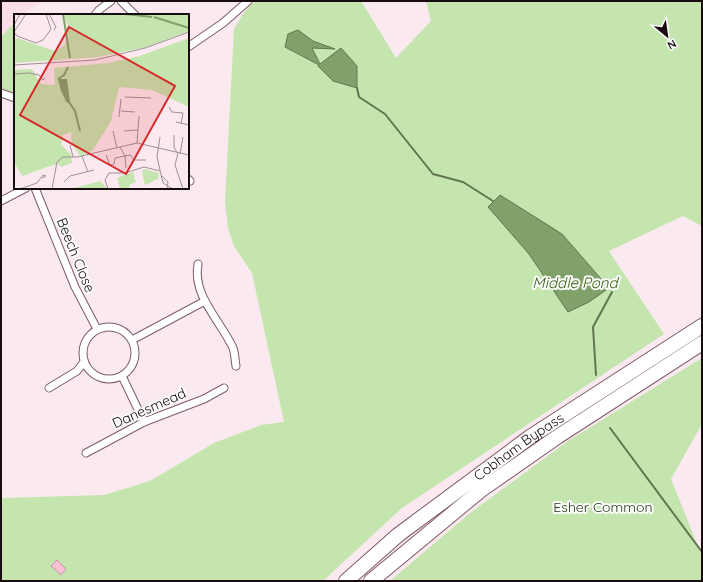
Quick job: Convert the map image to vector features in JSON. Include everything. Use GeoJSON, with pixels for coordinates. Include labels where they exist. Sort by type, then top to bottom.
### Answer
{"type":"FeatureCollection","features":[{"type":"Feature","properties":{"kind":"highway","name":"Cobham Bypass"},"geometry":{"type":"LineString","coordinates":[[346,581],[398,535],[530,437],[702,326]]}},
{"type":"Feature","properties":{"kind":"highway","name":"Cobham Bypass"},"geometry":{"type":"LineString","coordinates":[[372,581],[482,490],[557,437],[702,344]]}},
{"type":"Feature","properties":{"kind":"street"},"geometry":{"type":"LineString","coordinates":[[96,14],[111,1]]}},
{"type":"Feature","properties":{"kind":"street"},"geometry":{"type":"LineString","coordinates":[[121,1],[134,14]]}},
{"type":"Feature","properties":{"kind":"street"},"geometry":{"type":"LineString","coordinates":[[189,46],[223,23],[248,1]]}},
{"type":"Feature","properties":{"kind":"street"},"geometry":{"type":"LineString","coordinates":[[1,93],[14,98]]}},
{"type":"Feature","properties":{"kind":"street"},"geometry":{"type":"LineString","coordinates":[[1,201],[24,189]]}},
{"type":"Feature","properties":{"kind":"street","name":"Beech Close"},"geometry":{"type":"LineString","coordinates":[[35,189],[75,286],[97,329]]}},
{"type":"Feature","properties":{"kind":"street"},"geometry":{"type":"LineString","coordinates":[[198,264],[196,276],[205,301],[234,349],[236,366]]}},
{"type":"Feature","properties":{"kind":"street"},"geometry":{"type":"LineString","coordinates":[[132,340],[205,301]]}},
{"type":"Feature","properties":{"kind":"street"},"geometry":{"type":"LineString","coordinates":[[106,326],[122,329],[129,334],[135,346],[136,359],[130,370],[122,376],[104,379],[91,372],[84,362],[83,348],[89,336],[97,329],[106,326]]}},
{"type":"Feature","properties":{"kind":"street"},"geometry":{"type":"LineString","coordinates":[[49,388],[77,371],[84,362]]}},
{"type":"Feature","properties":{"kind":"street"},"geometry":{"type":"LineString","coordinates":[[122,376],[144,422]]}},
{"type":"Feature","properties":{"kind":"street","name":"Danesmead"},"geometry":{"type":"LineString","coordinates":[[86,453],[144,422],[204,399],[224,388]]}},
{"type":"Feature","properties":{"kind":"shaded area"},"geometry":{"type":"Polygon","coordinates":[[[1,1],[43,1],[22,14],[14,14],[14,22],[1,38],[1,1]]]}},
{"type":"Feature","properties":{"kind":"green space"},"geometry":{"type":"Polygon","coordinates":[[[254,1],[361,1],[396,58],[431,21],[426,1],[702,1],[702,226],[683,216],[609,251],[664,334],[402,508],[323,581],[1,581],[1,498],[104,495],[150,481],[214,443],[261,425],[284,422],[252,273],[234,246],[228,228],[225,202],[234,29],[243,14],[254,1]]]}},
{"type":"Feature","properties":{"kind":"green space"},"geometry":{"type":"Polygon","coordinates":[[[13,24],[14,94],[1,89],[1,37],[13,24]]]}},
{"type":"Feature","properties":{"kind":"green space","name":"Esher Common"},"geometry":{"type":"Polygon","coordinates":[[[702,358],[702,424],[671,479],[702,556],[702,581],[390,581],[470,513],[568,441],[702,358]]]}},
{"type":"Feature","properties":{"kind":"water"},"geometry":{"type":"Polygon","coordinates":[[[298,30],[313,41],[335,49],[312,48],[320,64],[341,48],[357,66],[357,88],[333,81],[318,66],[319,65],[285,47],[288,34],[298,30]]]}},
{"type":"Feature","properties":{"kind":"water","name":"Middle Pond"},"geometry":{"type":"Polygon","coordinates":[[[500,195],[562,234],[609,288],[589,302],[568,312],[529,254],[488,207],[500,195]]]}},
{"type":"Feature","properties":{"kind":"building"},"geometry":{"type":"Polygon","coordinates":[[[57,560],[66,569],[61,575],[51,566],[57,560]]]}},
{"type":"Feature","properties":{"kind":"waterway"},"geometry":{"type":"LineString","coordinates":[[357,88],[359,97],[385,114],[433,174],[463,182],[493,201]]}},
{"type":"Feature","properties":{"kind":"waterway"},"geometry":{"type":"LineString","coordinates":[[596,375],[593,327],[612,292]]}},
{"type":"Feature","properties":{"kind":"waterway"},"geometry":{"type":"LineString","coordinates":[[610,428],[702,552]]}}]}
